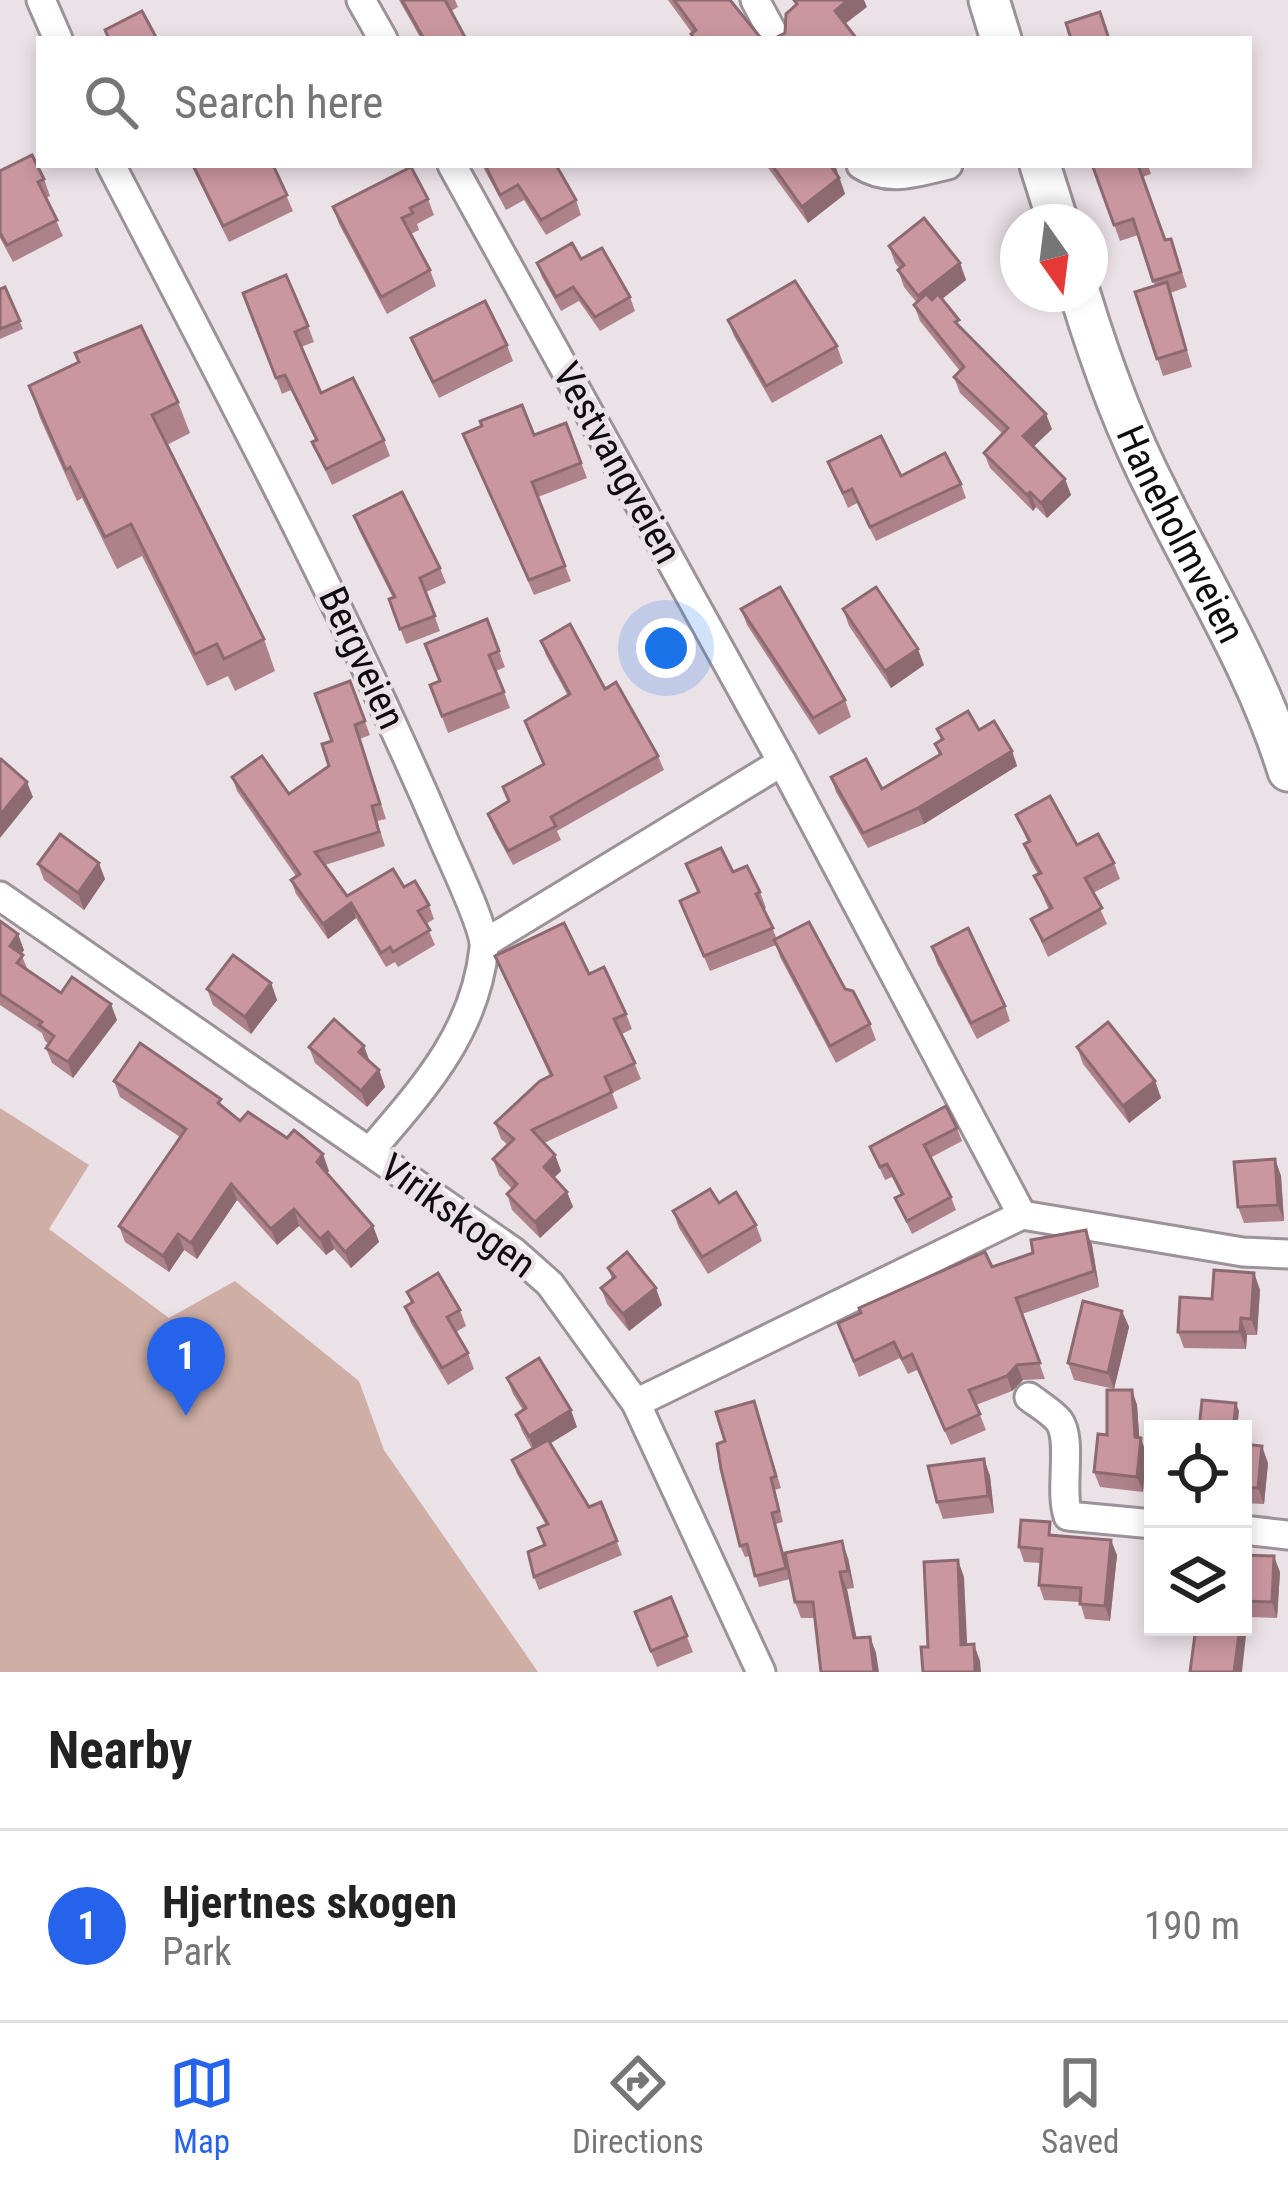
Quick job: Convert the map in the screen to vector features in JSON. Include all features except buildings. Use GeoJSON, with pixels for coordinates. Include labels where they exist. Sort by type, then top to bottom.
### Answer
{"type":"FeatureCollection","features":[{"type":"Feature","properties":{"kind":"main road"},"geometry":{"type":"LineString","coordinates":[[988,0],[1000,36]]}},
{"type":"Feature","properties":{"kind":"main road"},"geometry":{"type":"LineString","coordinates":[[1041,168],[1052,204]]}},
{"type":"Feature","properties":{"kind":"main road","name":"Haneholmveien"},"geometry":{"type":"LineString","coordinates":[[1086,312],[1136,449],[1257,686],[1288,771]]}},
{"type":"Feature","properties":{"kind":"street"},"geometry":{"type":"LineString","coordinates":[[41,0],[57,36]]}},
{"type":"Feature","properties":{"kind":"street"},"geometry":{"type":"LineString","coordinates":[[361,0],[380,36]]}},
{"type":"Feature","properties":{"kind":"street"},"geometry":{"type":"LineString","coordinates":[[755,0],[774,36]]}},
{"type":"Feature","properties":{"kind":"street","name":"Bergveien"},"geometry":{"type":"LineString","coordinates":[[114,168],[370,670],[485,943]]}},
{"type":"Feature","properties":{"kind":"street","name":"Vestvangveien"},"geometry":{"type":"LineString","coordinates":[[454,168],[782,762],[1022,1215]]}},
{"type":"Feature","properties":{"kind":"street"},"geometry":{"type":"LineString","coordinates":[[866,168],[894,177],[934,168]]}},
{"type":"Feature","properties":{"kind":"street"},"geometry":{"type":"LineString","coordinates":[[370,1151],[457,1042],[485,943],[782,762]]}},
{"type":"Feature","properties":{"kind":"street","name":"Virikskogen"},"geometry":{"type":"LineString","coordinates":[[0,896],[514,1252],[550,1284],[636,1403],[760,1672]]}},
{"type":"Feature","properties":{"kind":"street"},"geometry":{"type":"LineString","coordinates":[[636,1403],[1022,1215],[1243,1252],[1288,1254]]}},
{"type":"Feature","properties":{"kind":"street"},"geometry":{"type":"LineString","coordinates":[[1029,1396],[1058,1420],[1064,1432],[1068,1516],[1144,1523]]}},
{"type":"Feature","properties":{"kind":"street"},"geometry":{"type":"LineString","coordinates":[[1252,1531],[1288,1535]]}},
{"type":"Feature","properties":{"kind":"shaded area"},"geometry":{"type":"Polygon","coordinates":[[[0,1108],[89,1165],[49,1229],[169,1318],[235,1281],[359,1381],[384,1450],[538,1672],[0,1672],[0,1108]]]}},
{"type":"Feature","properties":{"kind":"place","name":"Hjertnes skogen"},"geometry":{"type":"Point","coordinates":[186,1416]}}]}
